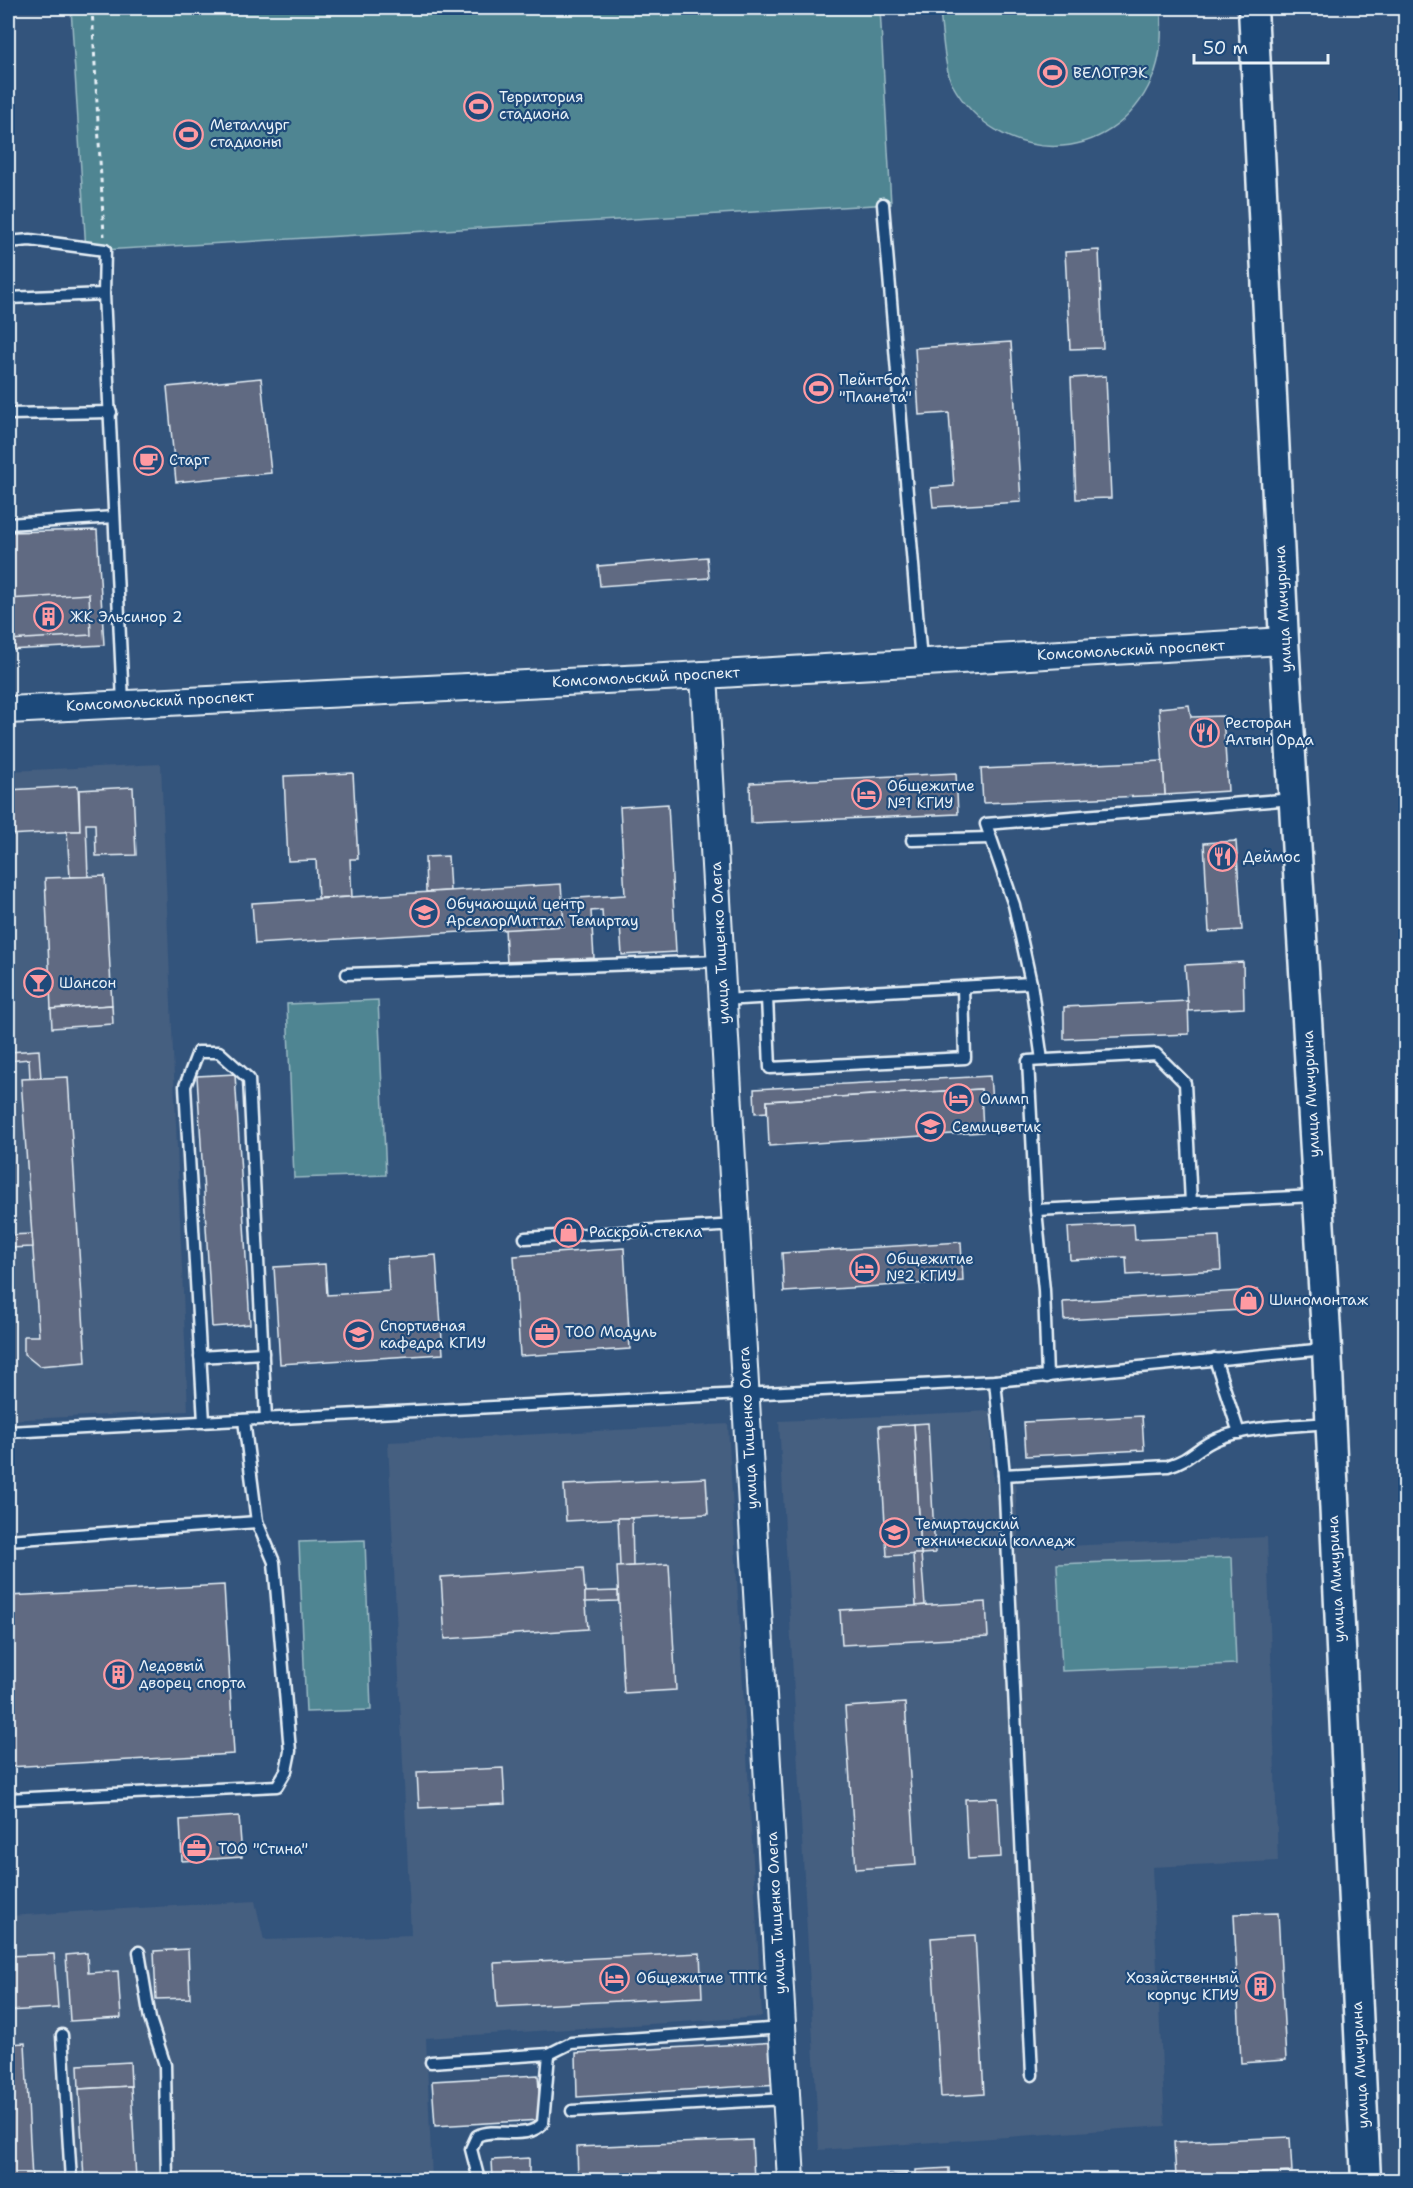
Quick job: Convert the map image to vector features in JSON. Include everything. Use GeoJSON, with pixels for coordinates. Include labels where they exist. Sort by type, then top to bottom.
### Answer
{"type":"FeatureCollection","features":[{"type":"Feature","properties":{"kind":"main road","name":"улица Мичурина"},"geometry":{"type":"LineString","coordinates":[[1253,8],[1284,642],[1327,1349],[1328,1423],[1366,2181]]}},
{"type":"Feature","properties":{"kind":"street","name":"Комсомольский проспект"},"geometry":{"type":"LineString","coordinates":[[8,710],[123,702],[704,675],[1284,642]]}},
{"type":"Feature","properties":{"kind":"street","name":"улица Тищенко Олега"},"geometry":{"type":"LineString","coordinates":[[704,675],[791,2181]]}},
{"type":"Feature","properties":{"kind":"lane"},"geometry":{"type":"LineString","coordinates":[[883,204],[921,661]]}},
{"type":"Feature","properties":{"kind":"lane"},"geometry":{"type":"LineString","coordinates":[[8,242],[30,240],[105,250],[104,294],[123,702]]}},
{"type":"Feature","properties":{"kind":"lane"},"geometry":{"type":"LineString","coordinates":[[8,298],[104,294]]}},
{"type":"Feature","properties":{"kind":"lane"},"geometry":{"type":"LineString","coordinates":[[8,414],[111,412]]}},
{"type":"Feature","properties":{"kind":"lane"},"geometry":{"type":"LineString","coordinates":[[8,524],[114,517]]}},
{"type":"Feature","properties":{"kind":"lane"},"geometry":{"type":"LineString","coordinates":[[1042,1060],[1031,982],[1014,905],[986,824],[1293,799]]}},
{"type":"Feature","properties":{"kind":"lane"},"geometry":{"type":"LineString","coordinates":[[912,840],[990,838]]}},
{"type":"Feature","properties":{"kind":"lane"},"geometry":{"type":"LineString","coordinates":[[348,975],[721,962]]}},
{"type":"Feature","properties":{"kind":"lane"},"geometry":{"type":"LineString","coordinates":[[723,1000],[1031,982]]}},
{"type":"Feature","properties":{"kind":"lane"},"geometry":{"type":"LineString","coordinates":[[767,997],[770,1068],[954,1059],[965,1058],[963,987]]}},
{"type":"Feature","properties":{"kind":"lane"},"geometry":{"type":"LineString","coordinates":[[204,1422],[185,1086],[198,1052],[219,1052],[249,1079],[266,1419]]}},
{"type":"Feature","properties":{"kind":"lane"},"geometry":{"type":"LineString","coordinates":[[1047,1377],[1044,1290],[1036,1210],[1029,1061],[1156,1054],[1185,1083],[1191,1203]]}},
{"type":"Feature","properties":{"kind":"lane"},"geometry":{"type":"LineString","coordinates":[[1036,1210],[1317,1196]]}},
{"type":"Feature","properties":{"kind":"lane"},"geometry":{"type":"LineString","coordinates":[[525,1238],[737,1225]]}},
{"type":"Feature","properties":{"kind":"lane"},"geometry":{"type":"LineString","coordinates":[[8,1432],[995,1381],[1327,1349]]}},
{"type":"Feature","properties":{"kind":"lane"},"geometry":{"type":"LineString","coordinates":[[200,1357],[263,1353]]}},
{"type":"Feature","properties":{"kind":"lane"},"geometry":{"type":"LineString","coordinates":[[1215,1359],[1239,1433]]}},
{"type":"Feature","properties":{"kind":"lane"},"geometry":{"type":"LineString","coordinates":[[995,1381],[1004,1475],[1032,2075]]}},
{"type":"Feature","properties":{"kind":"lane"},"geometry":{"type":"LineString","coordinates":[[8,1800],[277,1786],[289,1763],[274,1562],[257,1522],[244,1420]]}},
{"type":"Feature","properties":{"kind":"lane"},"geometry":{"type":"LineString","coordinates":[[1004,1475],[1168,1466],[1193,1456],[1203,1446],[1218,1438],[1239,1433],[1328,1423]]}},
{"type":"Feature","properties":{"kind":"lane"},"geometry":{"type":"LineString","coordinates":[[8,1540],[257,1522]]}},
{"type":"Feature","properties":{"kind":"lane"},"geometry":{"type":"LineString","coordinates":[[139,1952],[150,2019],[165,2065],[169,2162],[167,2181]]}},
{"type":"Feature","properties":{"kind":"lane"},"geometry":{"type":"LineString","coordinates":[[431,2062],[549,2054],[571,2043],[782,2028]]}},
{"type":"Feature","properties":{"kind":"lane"},"geometry":{"type":"LineString","coordinates":[[62,2035],[71,2181]]}},
{"type":"Feature","properties":{"kind":"lane"},"geometry":{"type":"LineString","coordinates":[[479,2181],[471,2149],[477,2136],[488,2133],[530,2132],[543,2123],[549,2054]]}},
{"type":"Feature","properties":{"kind":"lane"},"geometry":{"type":"LineString","coordinates":[[572,2111],[786,2099]]}},
{"type":"Feature","properties":{"kind":"path"},"geometry":{"type":"LineString","coordinates":[[92,8],[105,250]]}},
{"type":"Feature","properties":{"kind":"shaded area"},"geometry":{"type":"Polygon","coordinates":[[[161,764],[188,1411],[8,1420],[8,771],[161,764]]]}},
{"type":"Feature","properties":{"kind":"shaded area"},"geometry":{"type":"Polygon","coordinates":[[[990,1411],[993,1482],[1015,1480],[1019,1548],[1267,1537],[1278,1861],[1152,1867],[1165,2126],[819,2150],[779,1421],[990,1411]]]}},
{"type":"Feature","properties":{"kind":"shaded area"},"geometry":{"type":"Polygon","coordinates":[[[728,1424],[762,2017],[426,2038],[432,2180],[8,2180],[8,1916],[255,1901],[264,1940],[411,1935],[388,1442],[728,1424]]]}},
{"type":"Feature","properties":{"kind":"green space","name":"Территория стадиона"},"geometry":{"type":"Polygon","coordinates":[[[71,8],[880,8],[891,204],[86,251],[71,8]]]}},
{"type":"Feature","properties":{"kind":"green space","name":"ВЕЛОТРЭК"},"geometry":{"type":"Polygon","coordinates":[[[940,8],[1161,8],[1158,62],[1152,79],[1134,108],[1111,129],[1084,142],[1055,146],[1025,143],[997,131],[972,111],[952,84],[945,58],[940,8]]]}},
{"type":"Feature","properties":{"kind":"green space"},"geometry":{"type":"Polygon","coordinates":[[[378,1000],[386,1175],[294,1178],[287,1004],[378,1000]]]}},
{"type":"Feature","properties":{"kind":"green space"},"geometry":{"type":"Polygon","coordinates":[[[365,1540],[371,1710],[306,1712],[299,1542],[365,1540]]]}},
{"type":"Feature","properties":{"kind":"green space"},"geometry":{"type":"Polygon","coordinates":[[[1232,1557],[1236,1664],[1062,1671],[1057,1564],[1232,1557]]]}},
{"type":"Feature","properties":{"kind":"building"},"geometry":{"type":"Polygon","coordinates":[[[1099,250],[1103,348],[1070,349],[1065,252],[1099,250]]]}},
{"type":"Feature","properties":{"kind":"building"},"geometry":{"type":"Polygon","coordinates":[[[1011,342],[1021,502],[933,507],[931,488],[954,486],[949,413],[919,415],[915,348],[1011,342]]]}},
{"type":"Feature","properties":{"kind":"building"},"geometry":{"type":"Polygon","coordinates":[[[1106,376],[1111,498],[1076,499],[1071,378],[1106,376]]]}},
{"type":"Feature","properties":{"kind":"building"},"geometry":{"type":"Polygon","coordinates":[[[261,378],[271,473],[176,482],[167,387],[261,378]]]}},
{"type":"Feature","properties":{"kind":"building"},"geometry":{"type":"Polygon","coordinates":[[[97,530],[104,645],[8,650],[8,532],[97,530]]]}},
{"type":"Feature","properties":{"kind":"building"},"geometry":{"type":"Polygon","coordinates":[[[707,557],[709,578],[600,586],[598,566],[707,557]]]}},
{"type":"Feature","properties":{"kind":"building","name":"ЖК Эльсинор 2"},"geometry":{"type":"Polygon","coordinates":[[[89,594],[91,635],[8,640],[8,599],[89,594]]]}},
{"type":"Feature","properties":{"kind":"building"},"geometry":{"type":"Polygon","coordinates":[[[1189,705],[1191,717],[1223,716],[1228,791],[1165,795],[1159,708],[1189,705]]]}},
{"type":"Feature","properties":{"kind":"building"},"geometry":{"type":"Polygon","coordinates":[[[1163,761],[1165,795],[983,803],[981,769],[1163,761]]]}},
{"type":"Feature","properties":{"kind":"building"},"geometry":{"type":"Polygon","coordinates":[[[353,773],[358,859],[350,859],[352,897],[318,898],[316,860],[288,861],[284,776],[353,773]]]}},
{"type":"Feature","properties":{"kind":"building"},"geometry":{"type":"Polygon","coordinates":[[[956,773],[958,814],[751,823],[750,783],[956,773]]]}},
{"type":"Feature","properties":{"kind":"building"},"geometry":{"type":"Polygon","coordinates":[[[78,786],[80,831],[8,835],[8,790],[78,786]]]}},
{"type":"Feature","properties":{"kind":"building"},"geometry":{"type":"Polygon","coordinates":[[[133,787],[136,855],[96,856],[95,824],[86,824],[88,877],[70,877],[67,831],[80,831],[79,790],[133,787]]]}},
{"type":"Feature","properties":{"kind":"building"},"geometry":{"type":"Polygon","coordinates":[[[668,804],[676,952],[622,955],[620,925],[603,926],[602,910],[591,911],[594,958],[507,963],[505,929],[564,926],[562,899],[625,895],[620,807],[668,804]]]}},
{"type":"Feature","properties":{"kind":"building"},"geometry":{"type":"Polygon","coordinates":[[[1236,841],[1242,930],[1209,932],[1204,843],[1236,841]]]}},
{"type":"Feature","properties":{"kind":"building"},"geometry":{"type":"Polygon","coordinates":[[[448,856],[450,891],[426,892],[425,857],[448,856]]]}},
{"type":"Feature","properties":{"kind":"building"},"geometry":{"type":"Polygon","coordinates":[[[105,876],[112,1005],[51,1009],[45,878],[105,876]]]}},
{"type":"Feature","properties":{"kind":"building"},"geometry":{"type":"Polygon","coordinates":[[[561,884],[564,926],[255,944],[252,903],[561,884]]]}},
{"type":"Feature","properties":{"kind":"building"},"geometry":{"type":"Polygon","coordinates":[[[1243,962],[1244,1008],[1188,1011],[1185,965],[1243,962]]]}},
{"type":"Feature","properties":{"kind":"building"},"geometry":{"type":"Polygon","coordinates":[[[1188,1001],[1189,1034],[1064,1039],[1064,1007],[1188,1001]]]}},
{"type":"Feature","properties":{"kind":"building"},"geometry":{"type":"Polygon","coordinates":[[[112,1005],[113,1024],[52,1028],[51,1009],[112,1005]]]}},
{"type":"Feature","properties":{"kind":"building"},"geometry":{"type":"Polygon","coordinates":[[[39,1050],[41,1079],[30,1079],[29,1059],[8,1061],[8,1052],[39,1050]]]}},
{"type":"Feature","properties":{"kind":"building"},"geometry":{"type":"Polygon","coordinates":[[[235,1074],[250,1324],[212,1327],[197,1076],[235,1074]]]}},
{"type":"Feature","properties":{"kind":"building"},"geometry":{"type":"Polygon","coordinates":[[[990,1076],[992,1102],[981,1102],[981,1089],[767,1101],[767,1112],[755,1113],[754,1089],[990,1076]]]}},
{"type":"Feature","properties":{"kind":"building"},"geometry":{"type":"Polygon","coordinates":[[[68,1077],[86,1362],[39,1366],[24,1354],[24,1336],[39,1336],[21,1079],[68,1077]]]}},
{"type":"Feature","properties":{"kind":"building"},"geometry":{"type":"Polygon","coordinates":[[[981,1089],[983,1132],[769,1146],[767,1101],[981,1089]]]}},
{"type":"Feature","properties":{"kind":"building"},"geometry":{"type":"Polygon","coordinates":[[[1134,1224],[1135,1240],[1219,1236],[1221,1270],[1127,1275],[1126,1257],[1070,1260],[1068,1227],[1134,1224]]]}},
{"type":"Feature","properties":{"kind":"building"},"geometry":{"type":"Polygon","coordinates":[[[32,1234],[33,1247],[8,1248],[8,1235],[32,1234]]]}},
{"type":"Feature","properties":{"kind":"building"},"geometry":{"type":"Polygon","coordinates":[[[961,1242],[963,1281],[784,1292],[782,1253],[961,1242]]]}},
{"type":"Feature","properties":{"kind":"building"},"geometry":{"type":"Polygon","coordinates":[[[624,1248],[630,1349],[520,1356],[514,1256],[624,1248]]]}},
{"type":"Feature","properties":{"kind":"building"},"geometry":{"type":"Polygon","coordinates":[[[436,1255],[443,1354],[280,1364],[274,1267],[325,1264],[327,1295],[389,1291],[387,1259],[436,1255]]]}},
{"type":"Feature","properties":{"kind":"building"},"geometry":{"type":"Polygon","coordinates":[[[1258,1290],[1259,1309],[1064,1320],[1063,1302],[1258,1290]]]}},
{"type":"Feature","properties":{"kind":"building"},"geometry":{"type":"Polygon","coordinates":[[[1142,1416],[1144,1450],[1026,1456],[1024,1422],[1142,1416]]]}},
{"type":"Feature","properties":{"kind":"building"},"geometry":{"type":"Polygon","coordinates":[[[928,1423],[935,1553],[921,1554],[914,1424],[928,1423]]]}},
{"type":"Feature","properties":{"kind":"building"},"geometry":{"type":"Polygon","coordinates":[[[914,1424],[921,1554],[887,1556],[879,1426],[914,1424]]]}},
{"type":"Feature","properties":{"kind":"building"},"geometry":{"type":"Polygon","coordinates":[[[706,1478],[708,1514],[566,1521],[564,1485],[706,1478]]]}},
{"type":"Feature","properties":{"kind":"building"},"geometry":{"type":"Polygon","coordinates":[[[618,1518],[632,1518],[633,1566],[620,1567],[618,1518]]]}},
{"type":"Feature","properties":{"kind":"building"},"geometry":{"type":"Polygon","coordinates":[[[913,1554],[921,1554],[925,1605],[916,1606],[913,1554]]]}},
{"type":"Feature","properties":{"kind":"building"},"geometry":{"type":"Polygon","coordinates":[[[669,1564],[676,1690],[624,1693],[617,1567],[669,1564]]]}},
{"type":"Feature","properties":{"kind":"building"},"geometry":{"type":"Polygon","coordinates":[[[583,1568],[588,1629],[445,1639],[441,1577],[583,1568]]]}},
{"type":"Feature","properties":{"kind":"building","name":"Ледовый дворец спорта"},"geometry":{"type":"Polygon","coordinates":[[[224,1585],[234,1754],[8,1767],[8,1596],[224,1585]]]}},
{"type":"Feature","properties":{"kind":"building"},"geometry":{"type":"Polygon","coordinates":[[[618,1591],[618,1601],[585,1602],[585,1592],[618,1591]]]}},
{"type":"Feature","properties":{"kind":"building"},"geometry":{"type":"Polygon","coordinates":[[[986,1602],[988,1637],[842,1645],[840,1610],[986,1602]]]}},
{"type":"Feature","properties":{"kind":"building"},"geometry":{"type":"Polygon","coordinates":[[[905,1703],[916,1865],[856,1869],[845,1707],[905,1703]]]}},
{"type":"Feature","properties":{"kind":"building"},"geometry":{"type":"Polygon","coordinates":[[[503,1768],[505,1804],[419,1808],[417,1772],[503,1768]]]}},
{"type":"Feature","properties":{"kind":"building"},"geometry":{"type":"Polygon","coordinates":[[[998,1798],[1001,1857],[968,1859],[965,1799],[998,1798]]]}},
{"type":"Feature","properties":{"kind":"building"},"geometry":{"type":"Polygon","coordinates":[[[239,1816],[242,1857],[182,1861],[180,1820],[239,1816]]]}},
{"type":"Feature","properties":{"kind":"building","name":"Хозяйственный корпус КГИУ"},"geometry":{"type":"Polygon","coordinates":[[[1278,1913],[1286,2060],[1241,2063],[1234,1914],[1278,1913]]]}},
{"type":"Feature","properties":{"kind":"building"},"geometry":{"type":"Polygon","coordinates":[[[975,1935],[984,2094],[941,2097],[931,1938],[975,1935]]]}},
{"type":"Feature","properties":{"kind":"building"},"geometry":{"type":"Polygon","coordinates":[[[188,1949],[190,1998],[156,1999],[154,1951],[188,1949]]]}},
{"type":"Feature","properties":{"kind":"building"},"geometry":{"type":"Polygon","coordinates":[[[87,1953],[88,1973],[118,1971],[121,2018],[70,2021],[66,1955],[87,1953]]]}},
{"type":"Feature","properties":{"kind":"building"},"geometry":{"type":"Polygon","coordinates":[[[700,1953],[702,1997],[497,2007],[494,1963],[700,1953]]]}},
{"type":"Feature","properties":{"kind":"building"},"geometry":{"type":"Polygon","coordinates":[[[54,1954],[58,2008],[8,2011],[8,1956],[54,1954]]]}},
{"type":"Feature","properties":{"kind":"building"},"geometry":{"type":"Polygon","coordinates":[[[778,2042],[780,2084],[577,2097],[576,2053],[778,2042]]]}},
{"type":"Feature","properties":{"kind":"building"},"geometry":{"type":"Polygon","coordinates":[[[25,2043],[32,2180],[8,2180],[8,2044],[25,2043]]]}},
{"type":"Feature","properties":{"kind":"building"},"geometry":{"type":"Polygon","coordinates":[[[130,2062],[131,2086],[79,2089],[78,2065],[130,2062]]]}},
{"type":"Feature","properties":{"kind":"building"},"geometry":{"type":"Polygon","coordinates":[[[538,2075],[541,2120],[435,2126],[432,2081],[538,2075]]]}},
{"type":"Feature","properties":{"kind":"building"},"geometry":{"type":"Polygon","coordinates":[[[131,2086],[136,2180],[84,2180],[79,2089],[131,2086]]]}},
{"type":"Feature","properties":{"kind":"building"},"geometry":{"type":"Polygon","coordinates":[[[1290,2137],[1292,2172],[1176,2177],[1174,2142],[1290,2137]]]}},
{"type":"Feature","properties":{"kind":"building"},"geometry":{"type":"Polygon","coordinates":[[[752,2140],[754,2180],[578,2180],[577,2147],[752,2140]]]}},
{"type":"Feature","properties":{"kind":"building"},"geometry":{"type":"Polygon","coordinates":[[[529,2158],[529,2180],[493,2180],[492,2160],[529,2158]]]}},
{"type":"Feature","properties":{"kind":"building"},"geometry":{"type":"Polygon","coordinates":[[[949,2168],[949,2180],[916,2180],[916,2170],[949,2168]]]}},
{"type":"Feature","properties":{"kind":"building"},"geometry":{"type":"Polygon","coordinates":[[[906,2174],[907,2180],[857,2180],[857,2178],[906,2174]]]}},
{"type":"Feature","properties":{"kind":"place","name":"ВЕЛОТРЭК"},"geometry":{"type":"Point","coordinates":[1052,73]}},
{"type":"Feature","properties":{"kind":"place","name":"Территория стадиона"},"geometry":{"type":"Point","coordinates":[478,106]}},
{"type":"Feature","properties":{"kind":"place","name":"Металлург стадионы"},"geometry":{"type":"Point","coordinates":[189,134]}},
{"type":"Feature","properties":{"kind":"place","name":"Пейнтбол \"Планета\""},"geometry":{"type":"Point","coordinates":[818,389]}},
{"type":"Feature","properties":{"kind":"place","name":"Старт"},"geometry":{"type":"Point","coordinates":[148,460]}},
{"type":"Feature","properties":{"kind":"place","name":"ЖК Эльсинор 2"},"geometry":{"type":"Point","coordinates":[49,617]}},
{"type":"Feature","properties":{"kind":"place","name":"Ресторан Алтын Орда"},"geometry":{"type":"Point","coordinates":[1204,732]}},
{"type":"Feature","properties":{"kind":"place","name":"Общежитие №1 КГИУ"},"geometry":{"type":"Point","coordinates":[866,795]}},
{"type":"Feature","properties":{"kind":"place","name":"Деймос"},"geometry":{"type":"Point","coordinates":[1222,857]}},
{"type":"Feature","properties":{"kind":"place","name":"Обучающий центр АрселорМиттал Темиртау"},"geometry":{"type":"Point","coordinates":[425,913]}},
{"type":"Feature","properties":{"kind":"place","name":"Шансон"},"geometry":{"type":"Point","coordinates":[38,983]}},
{"type":"Feature","properties":{"kind":"place","name":"Олимп"},"geometry":{"type":"Point","coordinates":[959,1099]}},
{"type":"Feature","properties":{"kind":"place","name":"Семицветик"},"geometry":{"type":"Point","coordinates":[931,1127]}},
{"type":"Feature","properties":{"kind":"place","name":"Раскрой стекла"},"geometry":{"type":"Point","coordinates":[568,1232]}},
{"type":"Feature","properties":{"kind":"place","name":"Общежитие №2 КГИУ"},"geometry":{"type":"Point","coordinates":[865,1268]}},
{"type":"Feature","properties":{"kind":"place","name":"Шиномонтаж"},"geometry":{"type":"Point","coordinates":[1248,1300]}},
{"type":"Feature","properties":{"kind":"place","name":"ТОО Модуль"},"geometry":{"type":"Point","coordinates":[544,1332]}},
{"type":"Feature","properties":{"kind":"place","name":"Спортивная кафедра КГИУ"},"geometry":{"type":"Point","coordinates":[359,1335]}},
{"type":"Feature","properties":{"kind":"place","name":"Темиртауский технический колледж"},"geometry":{"type":"Point","coordinates":[894,1533]}},
{"type":"Feature","properties":{"kind":"place","name":"Ледовый дворец спорта"},"geometry":{"type":"Point","coordinates":[118,1675]}},
{"type":"Feature","properties":{"kind":"place","name":"ТОО \"Стина\""},"geometry":{"type":"Point","coordinates":[197,1849]}},
{"type":"Feature","properties":{"kind":"place","name":"Общежитие ТПТК"},"geometry":{"type":"Point","coordinates":[615,1978]}},
{"type":"Feature","properties":{"kind":"place","name":"Хозяйственный корпус КГИУ"},"geometry":{"type":"Point","coordinates":[1260,1987]}}]}
